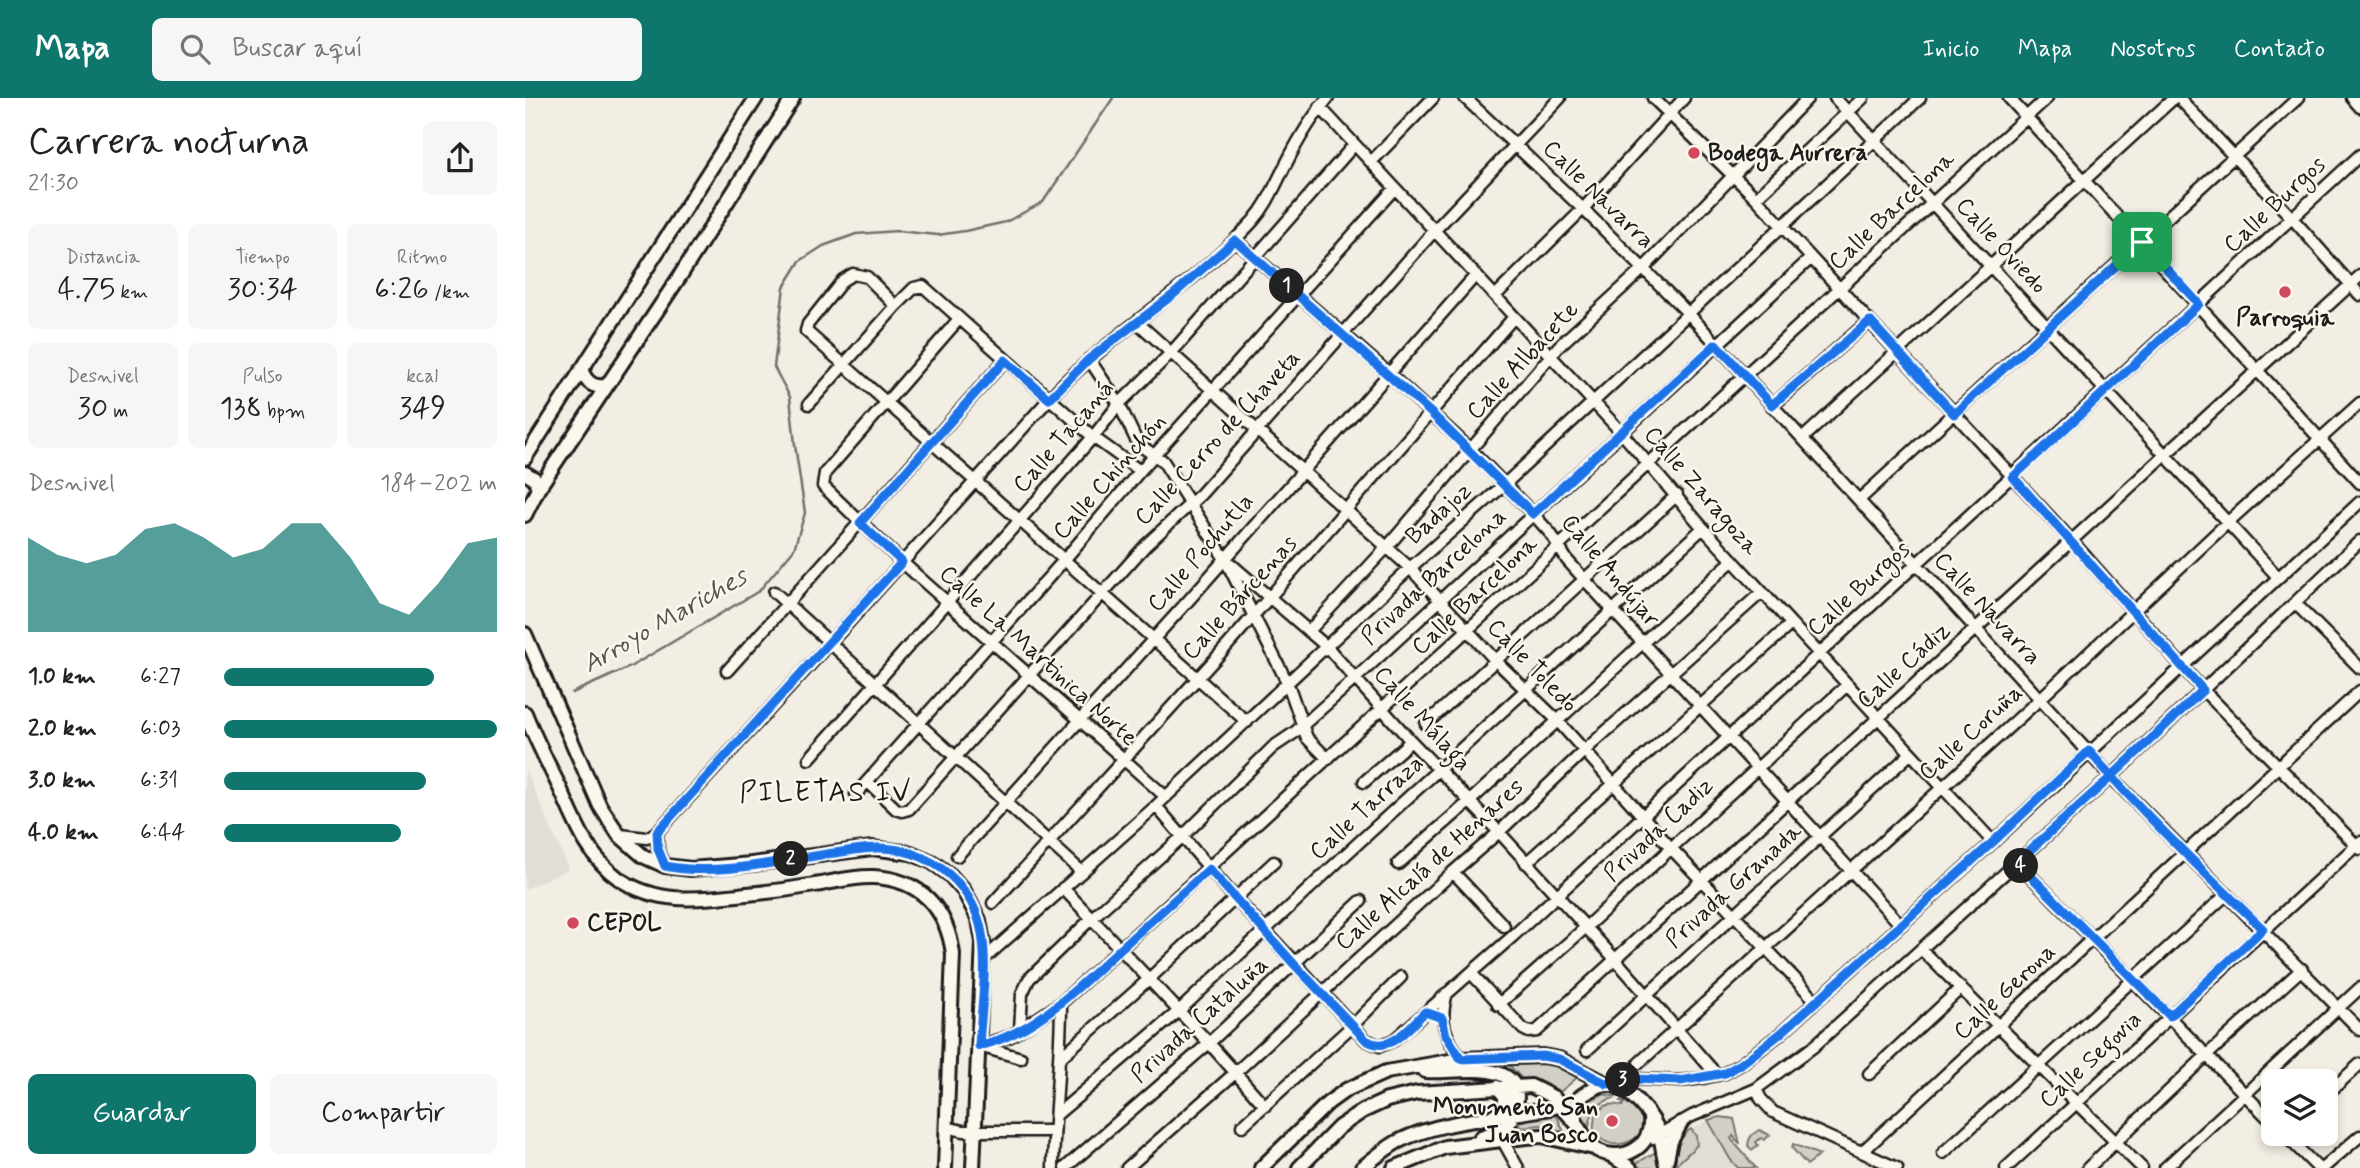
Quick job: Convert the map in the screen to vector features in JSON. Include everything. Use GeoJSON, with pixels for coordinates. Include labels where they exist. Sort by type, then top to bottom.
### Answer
{"type":"FeatureCollection","features":[{"type":"Feature","properties":{"kind":"main road"},"geometry":{"type":"LineString","coordinates":[[525,457],[756,98]]}},
{"type":"Feature","properties":{"kind":"main road"},"geometry":{"type":"LineString","coordinates":[[525,515],[538,489],[680,276],[793,98]]}},
{"type":"Feature","properties":{"kind":"main road"},"geometry":{"type":"LineString","coordinates":[[581,370],[589,383],[605,386]]}},
{"type":"Feature","properties":{"kind":"main road"},"geometry":{"type":"LineString","coordinates":[[525,473],[535,479],[538,489]]}},
{"type":"Feature","properties":{"kind":"main road"},"geometry":{"type":"LineString","coordinates":[[525,634],[600,806],[619,835],[643,856],[665,866],[691,869],[882,848],[911,853],[939,867],[964,891],[979,920],[983,959],[973,1168]]}},
{"type":"Feature","properties":{"kind":"main road"},"geometry":{"type":"LineString","coordinates":[[525,713],[585,843],[605,867],[638,889],[671,899],[694,900],[782,891],[871,877],[905,884],[929,900],[946,922],[953,954],[945,1168]]}},
{"type":"Feature","properties":{"kind":"main road"},"geometry":{"type":"LineString","coordinates":[[1261,1168],[1304,1124],[1346,1090],[1386,1072],[1461,1059],[1543,1056],[1559,1059],[1632,1096],[1660,1135],[1667,1167]]}},
{"type":"Feature","properties":{"kind":"main road"},"geometry":{"type":"LineString","coordinates":[[1409,1068],[1498,1072],[1507,1076],[1515,1086],[1517,1098],[1514,1115],[1508,1127],[1465,1144]]}},
{"type":"Feature","properties":{"kind":"main road"},"geometry":{"type":"LineString","coordinates":[[1362,1168],[1397,1143],[1431,1130],[1562,1105],[1607,1084]]}},
{"type":"Feature","properties":{"kind":"main road"},"geometry":{"type":"LineString","coordinates":[[1488,1119],[1499,1113],[1504,1105],[1504,1096],[1497,1087]]}},
{"type":"Feature","properties":{"kind":"main road"},"geometry":{"type":"LineString","coordinates":[[1299,1168],[1339,1127],[1363,1111],[1387,1100],[1417,1093],[1497,1087],[1536,1087],[1547,1093],[1562,1105],[1594,1148]]}},
{"type":"Feature","properties":{"kind":"main road"},"geometry":{"type":"LineString","coordinates":[[1575,1122],[1574,1106],[1579,1097]]}},
{"type":"Feature","properties":{"kind":"main road"},"geometry":{"type":"LineString","coordinates":[[1610,1155],[1630,1152],[1646,1140],[1650,1118]]}},
{"type":"Feature","properties":{"kind":"main road"},"geometry":{"type":"LineString","coordinates":[[1667,1167],[1671,1141],[1681,1123]]}},
{"type":"Feature","properties":{"kind":"main road"},"geometry":{"type":"LineString","coordinates":[[1374,1168],[1393,1154],[1411,1146],[1431,1130]]}},
{"type":"Feature","properties":{"kind":"main road"},"geometry":{"type":"LineString","coordinates":[[1394,1168],[1432,1151],[1465,1144],[1542,1136],[1594,1148],[1630,1168]]}},
{"type":"Feature","properties":{"kind":"street"},"geometry":{"type":"LineString","coordinates":[[1371,162],[1433,98]]}},
{"type":"Feature","properties":{"kind":"street","name":"Calle Navarra"},"geometry":{"type":"LineString","coordinates":[[1465,98],[1688,313],[2111,777],[2360,1030]]}},
{"type":"Feature","properties":{"kind":"street","name":"Calle Cerro de Chaveta"},"geometry":{"type":"LineString","coordinates":[[868,782],[896,809],[909,809],[1146,545],[1191,504],[1435,230],[1560,98]]}},
{"type":"Feature","properties":{"kind":"street"},"geometry":{"type":"LineString","coordinates":[[1653,98],[1756,198],[1809,259],[1870,321],[2071,540],[2203,690],[2359,846]]}},
{"type":"Feature","properties":{"kind":"street"},"geometry":{"type":"LineString","coordinates":[[1495,296],[1583,209],[1684,98]]}},
{"type":"Feature","properties":{"kind":"street","name":"Calle Albacete"},"geometry":{"type":"LineString","coordinates":[[1309,631],[1388,546],[1549,356],[1643,270],[1808,98]]}},
{"type":"Feature","properties":{"kind":"street","name":"Calle Oviedo"},"geometry":{"type":"LineString","coordinates":[[1835,98],[2278,577]]}},
{"type":"Feature","properties":{"kind":"street"},"geometry":{"type":"LineString","coordinates":[[1756,198],[1863,98]]}},
{"type":"Feature","properties":{"kind":"street","name":"Badajoz"},"geometry":{"type":"LineString","coordinates":[[983,959],[1166,797],[1920,98]]}},
{"type":"Feature","properties":{"kind":"street"},"geometry":{"type":"LineString","coordinates":[[2009,98],[2360,483]]}},
{"type":"Feature","properties":{"kind":"street","name":"Calle Barcelona"},"geometry":{"type":"LineString","coordinates":[[979,1046],[999,1041],[1020,1030],[1061,1003],[2047,98]]}},
{"type":"Feature","properties":{"kind":"street"},"geometry":{"type":"LineString","coordinates":[[1803,438],[2176,98],[2235,156],[2360,295]]}},
{"type":"Feature","properties":{"kind":"street"},"geometry":{"type":"LineString","coordinates":[[1859,500],[2298,98]]}},
{"type":"Feature","properties":{"kind":"street"},"geometry":{"type":"LineString","coordinates":[[2352,98],[2360,107]]}},
{"type":"Feature","properties":{"kind":"street"},"geometry":{"type":"LineString","coordinates":[[619,835],[647,838],[657,832],[1049,399],[1089,359],[1191,281],[1235,240],[1262,210],[1295,147],[1325,101]]}},
{"type":"Feature","properties":{"kind":"street","name":"Calle Zaragoza"},"geometry":{"type":"LineString","coordinates":[[1325,101],[1355,145],[1593,401],[1703,528],[1993,842]]}},
{"type":"Feature","properties":{"kind":"street","name":"Calle Tacaná"},"geometry":{"type":"LineString","coordinates":[[809,759],[1020,521],[1119,404],[1172,352],[1355,145]]}},
{"type":"Feature","properties":{"kind":"street","name":"Calle Burgos"},"geometry":{"type":"LineString","coordinates":[[1352,1026],[1366,1040],[1380,1046],[1394,1040],[1557,896],[2360,155]]}},
{"type":"Feature","properties":{"kind":"street","name":"Calle Chinchón"},"geometry":{"type":"LineString","coordinates":[[856,794],[1140,471],[1395,188]]}},
{"type":"Feature","properties":{"kind":"street","name":"Calle Andújar"},"geometry":{"type":"LineString","coordinates":[[1235,240],[1388,373],[1505,484],[1533,514],[1567,560],[1900,924]]}},
{"type":"Feature","properties":{"kind":"street","name":"Privada Barcelona"},"geometry":{"type":"LineString","coordinates":[[1182,837],[1273,747],[1356,678],[1809,259]]}},
{"type":"Feature","properties":{"kind":"street"},"geometry":{"type":"LineString","coordinates":[[896,306],[867,277],[859,274],[848,277],[808,324],[806,331],[1247,722]]}},
{"type":"Feature","properties":{"kind":"street","name":"Calle Pochutla"},"geometry":{"type":"LineString","coordinates":[[957,856],[1476,275]]}},
{"type":"Feature","properties":{"kind":"street","name":"Calle Cádiz"},"geometry":{"type":"LineString","coordinates":[[1499,1005],[1523,1029],[1528,1032],[1537,1031],[2360,276]]}},
{"type":"Feature","properties":{"kind":"street"},"geometry":{"type":"LineString","coordinates":[[809,404],[896,306],[914,288],[923,286],[1093,437],[1140,471]]}},
{"type":"Feature","properties":{"kind":"street","name":"Calle Bárcenas"},"geometry":{"type":"LineString","coordinates":[[993,903],[1254,616],[1514,317]]}},
{"type":"Feature","properties":{"kind":"street"},"geometry":{"type":"LineString","coordinates":[[887,403],[959,320]]}},
{"type":"Feature","properties":{"kind":"street"},"geometry":{"type":"LineString","coordinates":[[1772,405],[1870,321]]}},
{"type":"Feature","properties":{"kind":"street","name":"Calle Toledo"},"geometry":{"type":"LineString","coordinates":[[1138,323],[1410,568],[1467,631],[1556,720],[1670,847],[1816,1002]]}},
{"type":"Feature","properties":{"kind":"street"},"geometry":{"type":"LineString","coordinates":[[1089,359],[1119,404],[1138,444],[1163,461],[1224,559],[1288,684],[1307,738],[1328,760]]}},
{"type":"Feature","properties":{"kind":"street"},"geometry":{"type":"LineString","coordinates":[[727,671],[1005,360]]}},
{"type":"Feature","properties":{"kind":"street","name":"Calle La Martinica Norte"},"geometry":{"type":"LineString","coordinates":[[887,403],[825,473],[823,486],[947,603],[1166,797]]}},
{"type":"Feature","properties":{"kind":"street","name":"Calle Coruña"},"geometry":{"type":"LineString","coordinates":[[1639,1063],[2041,698],[2227,523],[2360,403]]}},
{"type":"Feature","properties":{"kind":"street"},"geometry":{"type":"LineString","coordinates":[[1426,724],[1677,495]]}},
{"type":"Feature","properties":{"kind":"street"},"geometry":{"type":"LineString","coordinates":[[1607,1084],[1625,1079],[1680,1081],[1717,1075],[1741,1064],[1780,1034],[1993,842],[2360,502]]}},
{"type":"Feature","properties":{"kind":"street","name":"Calle Tarraza"},"geometry":{"type":"LineString","coordinates":[[1055,1116],[1179,1011],[1344,856],[1703,528]]}},
{"type":"Feature","properties":{"kind":"street"},"geometry":{"type":"LineString","coordinates":[[1646,1140],[1756,1089],[1813,1047],[2111,777],[2360,541]]}},
{"type":"Feature","properties":{"kind":"street","name":"Calle Málaga"},"geometry":{"type":"LineString","coordinates":[[1224,559],[1328,647],[1411,741],[1615,959],[1717,1075]]}},
{"type":"Feature","properties":{"kind":"street"},"geometry":{"type":"LineString","coordinates":[[1398,864],[1733,560]]}},
{"type":"Feature","properties":{"kind":"street"},"geometry":{"type":"LineString","coordinates":[[774,592],[1082,872]]}},
{"type":"Feature","properties":{"kind":"street","name":"Calle Alcalá de Henares"},"geometry":{"type":"LineString","coordinates":[[1126,1168],[1235,1073],[1584,751],[1762,592]]}},
{"type":"Feature","properties":{"kind":"street"},"geometry":{"type":"LineString","coordinates":[[2296,604],[2360,668]]}},
{"type":"Feature","properties":{"kind":"street"},"geometry":{"type":"LineString","coordinates":[[1526,863],[1791,624]]}},
{"type":"Feature","properties":{"kind":"street","name":"Privada Cadiz"},"geometry":{"type":"LineString","coordinates":[[1499,1005],[1847,685]]}},
{"type":"Feature","properties":{"kind":"street","name":"Calle Gerona"},"geometry":{"type":"LineString","coordinates":[[1863,1152],[2360,691]]}},
{"type":"Feature","properties":{"kind":"street"},"geometry":{"type":"LineString","coordinates":[[1364,782],[1411,741]]}},
{"type":"Feature","properties":{"kind":"street","name":"Privada Granada"},"geometry":{"type":"LineString","coordinates":[[1587,1050],[1910,754]]}},
{"type":"Feature","properties":{"kind":"street"},"geometry":{"type":"LineString","coordinates":[[1156,806],[1235,899],[1352,1026]]}},
{"type":"Feature","properties":{"kind":"street"},"geometry":{"type":"LineString","coordinates":[[657,832],[658,849],[665,866]]}},
{"type":"Feature","properties":{"kind":"street"},"geometry":{"type":"LineString","coordinates":[[1020,1030],[1025,984],[1092,918],[1182,837]]}},
{"type":"Feature","properties":{"kind":"street","name":"Calle Segovia"},"geometry":{"type":"LineString","coordinates":[[2006,1168],[2263,929],[2359,846]]}},
{"type":"Feature","properties":{"kind":"street"},"geometry":{"type":"LineString","coordinates":[[1061,1057],[1274,862]]}},
{"type":"Feature","properties":{"kind":"street"},"geometry":{"type":"LineString","coordinates":[[2017,862],[2261,1110]]}},
{"type":"Feature","properties":{"kind":"street"},"geometry":{"type":"LineString","coordinates":[[1453,872],[1504,926]]}},
{"type":"Feature","properties":{"kind":"street"},"geometry":{"type":"LineString","coordinates":[[1063,888],[1209,1043],[1265,1107]]}},
{"type":"Feature","properties":{"kind":"street"},"geometry":{"type":"LineString","coordinates":[[1943,1153],[2227,894]]}},
{"type":"Feature","properties":{"kind":"street","name":"Privada Cataluña"},"geometry":{"type":"LineString","coordinates":[[1065,1168],[1209,1043],[1361,901]]}},
{"type":"Feature","properties":{"kind":"street"},"geometry":{"type":"LineString","coordinates":[[1921,949],[2142,1168]]}},
{"type":"Feature","properties":{"kind":"street"},"geometry":{"type":"LineString","coordinates":[[2088,1168],[2302,969]]}},
{"type":"Feature","properties":{"kind":"street"},"geometry":{"type":"LineString","coordinates":[[1471,973],[1499,1005]]}},
{"type":"Feature","properties":{"kind":"street"},"geometry":{"type":"LineString","coordinates":[[1242,1126],[1352,1026],[1401,977]]}},
{"type":"Feature","properties":{"kind":"street"},"geometry":{"type":"LineString","coordinates":[[1869,1074],[1961,988]]}},
{"type":"Feature","properties":{"kind":"street"},"geometry":{"type":"LineString","coordinates":[[2165,1168],[2360,988]]}},
{"type":"Feature","properties":{"kind":"street"},"geometry":{"type":"LineString","coordinates":[[1447,993],[1442,1018],[1446,1035],[1461,1059]]}},
{"type":"Feature","properties":{"kind":"street"},"geometry":{"type":"LineString","coordinates":[[1053,1168],[1053,1131],[1061,1057],[1061,1003]]}},
{"type":"Feature","properties":{"kind":"street"},"geometry":{"type":"LineString","coordinates":[[1425,1012],[1442,1018]]}},
{"type":"Feature","properties":{"kind":"street"},"geometry":{"type":"LineString","coordinates":[[979,1046],[1021,1058]]}},
{"type":"Feature","properties":{"kind":"street"},"geometry":{"type":"LineString","coordinates":[[2338,1084],[2360,1064]]}},
{"type":"Feature","properties":{"kind":"street"},"geometry":{"type":"LineString","coordinates":[[1756,1089],[1773,1112]]}},
{"type":"Feature","properties":{"kind":"street"},"geometry":{"type":"LineString","coordinates":[[1738,1098],[1897,1168]]}},
{"type":"Feature","properties":{"kind":"street"},"geometry":{"type":"LineString","coordinates":[[946,1126],[963,1131],[1053,1131]]}},
{"type":"Feature","properties":{"kind":"street"},"geometry":{"type":"LineString","coordinates":[[2323,1168],[2360,1136]]}},
{"type":"Feature","properties":{"kind":"street"},"geometry":{"type":"LineString","coordinates":[[1503,1140],[1518,1168]]}},
{"type":"Feature","properties":{"kind":"street"},"geometry":{"type":"LineString","coordinates":[[2296,1146],[2318,1168]]}},
{"type":"Feature","properties":{"kind":"shaded area"},"geometry":{"type":"Polygon","coordinates":[[[525,769],[569,869],[525,889],[525,769]]]}},
{"type":"Feature","properties":{"kind":"shaded area"},"geometry":{"type":"Polygon","coordinates":[[[1543,1061],[1554,1063],[1579,1076],[1560,1092],[1539,1081],[1523,1080],[1506,1065],[1441,1066],[1543,1061]]]}},
{"type":"Feature","properties":{"kind":"shaded area"},"geometry":{"type":"Polygon","coordinates":[[[1603,1094],[1617,1097],[1597,1107],[1589,1126],[1581,1115],[1582,1104],[1603,1094]]]}},
{"type":"Feature","properties":{"kind":"shaded area"},"geometry":{"type":"Polygon","coordinates":[[[1622,1100],[1635,1108],[1646,1124],[1630,1141],[1622,1144],[1607,1142],[1594,1132],[1595,1119],[1604,1107],[1622,1106],[1622,1100]]]}},
{"type":"Feature","properties":{"kind":"shaded area"},"geometry":{"type":"Polygon","coordinates":[[[1556,1114],[1564,1132],[1541,1125],[1513,1127],[1518,1120],[1556,1114]]]}},
{"type":"Feature","properties":{"kind":"shaded area"},"geometry":{"type":"Polygon","coordinates":[[[1720,1117],[1734,1119],[1740,1144],[1733,1136],[1731,1139],[1756,1168],[1738,1168],[1730,1159],[1708,1120],[1720,1117]]]}},
{"type":"Feature","properties":{"kind":"shaded area"},"geometry":{"type":"Polygon","coordinates":[[[1708,1120],[1730,1159],[1741,1168],[1679,1168],[1676,1165],[1676,1151],[1681,1140],[1687,1132],[1708,1120]]]}},
{"type":"Feature","properties":{"kind":"shaded area"},"geometry":{"type":"Polygon","coordinates":[[[1691,1129],[1696,1136],[1697,1145],[1676,1165],[1679,1145],[1683,1136],[1691,1129]]]}},
{"type":"Feature","properties":{"kind":"shaded area"},"geometry":{"type":"Polygon","coordinates":[[[1759,1130],[1770,1135],[1756,1142],[1758,1145],[1752,1150],[1748,1146],[1749,1140],[1759,1130]]]}},
{"type":"Feature","properties":{"kind":"shaded area"},"geometry":{"type":"Polygon","coordinates":[[[1793,1144],[1820,1155],[1807,1165],[1792,1148],[1793,1144]]]}},
{"type":"Feature","properties":{"kind":"shaded area"},"geometry":{"type":"Polygon","coordinates":[[[1656,1152],[1661,1168],[1641,1168],[1635,1164],[1656,1152]]]}},
{"type":"Feature","properties":{"kind":"waterway","name":"Arroyo Mariches"},"geometry":{"type":"LineString","coordinates":[[572,693],[630,667],[759,591],[794,549],[805,513],[790,397],[774,367],[784,287],[800,261],[823,246],[856,234],[897,231],[938,235],[1006,222],[1043,202],[1113,98]]}},
{"type":"Feature","properties":{"kind":"place","name":"Bodega Aurrera"},"geometry":{"type":"Point","coordinates":[1694,153]}},
{"type":"Feature","properties":{"kind":"place","name":"Parroquia"},"geometry":{"type":"Point","coordinates":[2285,292]}},
{"type":"Feature","properties":{"kind":"place","name":"CEPOL"},"geometry":{"type":"Point","coordinates":[573,923]}},
{"type":"Feature","properties":{"kind":"place","name":"Monumento San Juan Bosco"},"geometry":{"type":"Point","coordinates":[1612,1121]}},
{"type":"Feature","properties":{"kind":"district","name":"PILETAS IV"},"geometry":{"type":"Point","coordinates":[826,793]}},
{"type":"Feature","properties":{"kind":"route"},"geometry":{"type":"LineString","coordinates":[[2142,242],[1954,414],[1870,321],[1772,405],[1716,344],[1533,514],[1430,412],[1235,240],[1191,281],[1089,359],[1049,399],[1005,360],[860,523],[902,562],[657,832],[659,853],[665,866],[691,869],[882,848],[902,850],[932,862],[950,875],[964,891],[975,909],[982,931],[979,1046],[1011,1036],[1061,1003],[1209,869],[1293,963],[1366,1040],[1374,1045],[1388,1044],[1425,1012],[1442,1018],[1446,1035],[1461,1059],[1543,1056],[1559,1059],[1607,1084],[1635,1079],[1680,1081],[1725,1073],[1780,1034],[1993,842],[2089,751],[2111,777],[2263,929],[2170,1016],[2017,862],[2111,777],[2203,690],[2013,477],[2199,304],[2142,242]]}}]}
